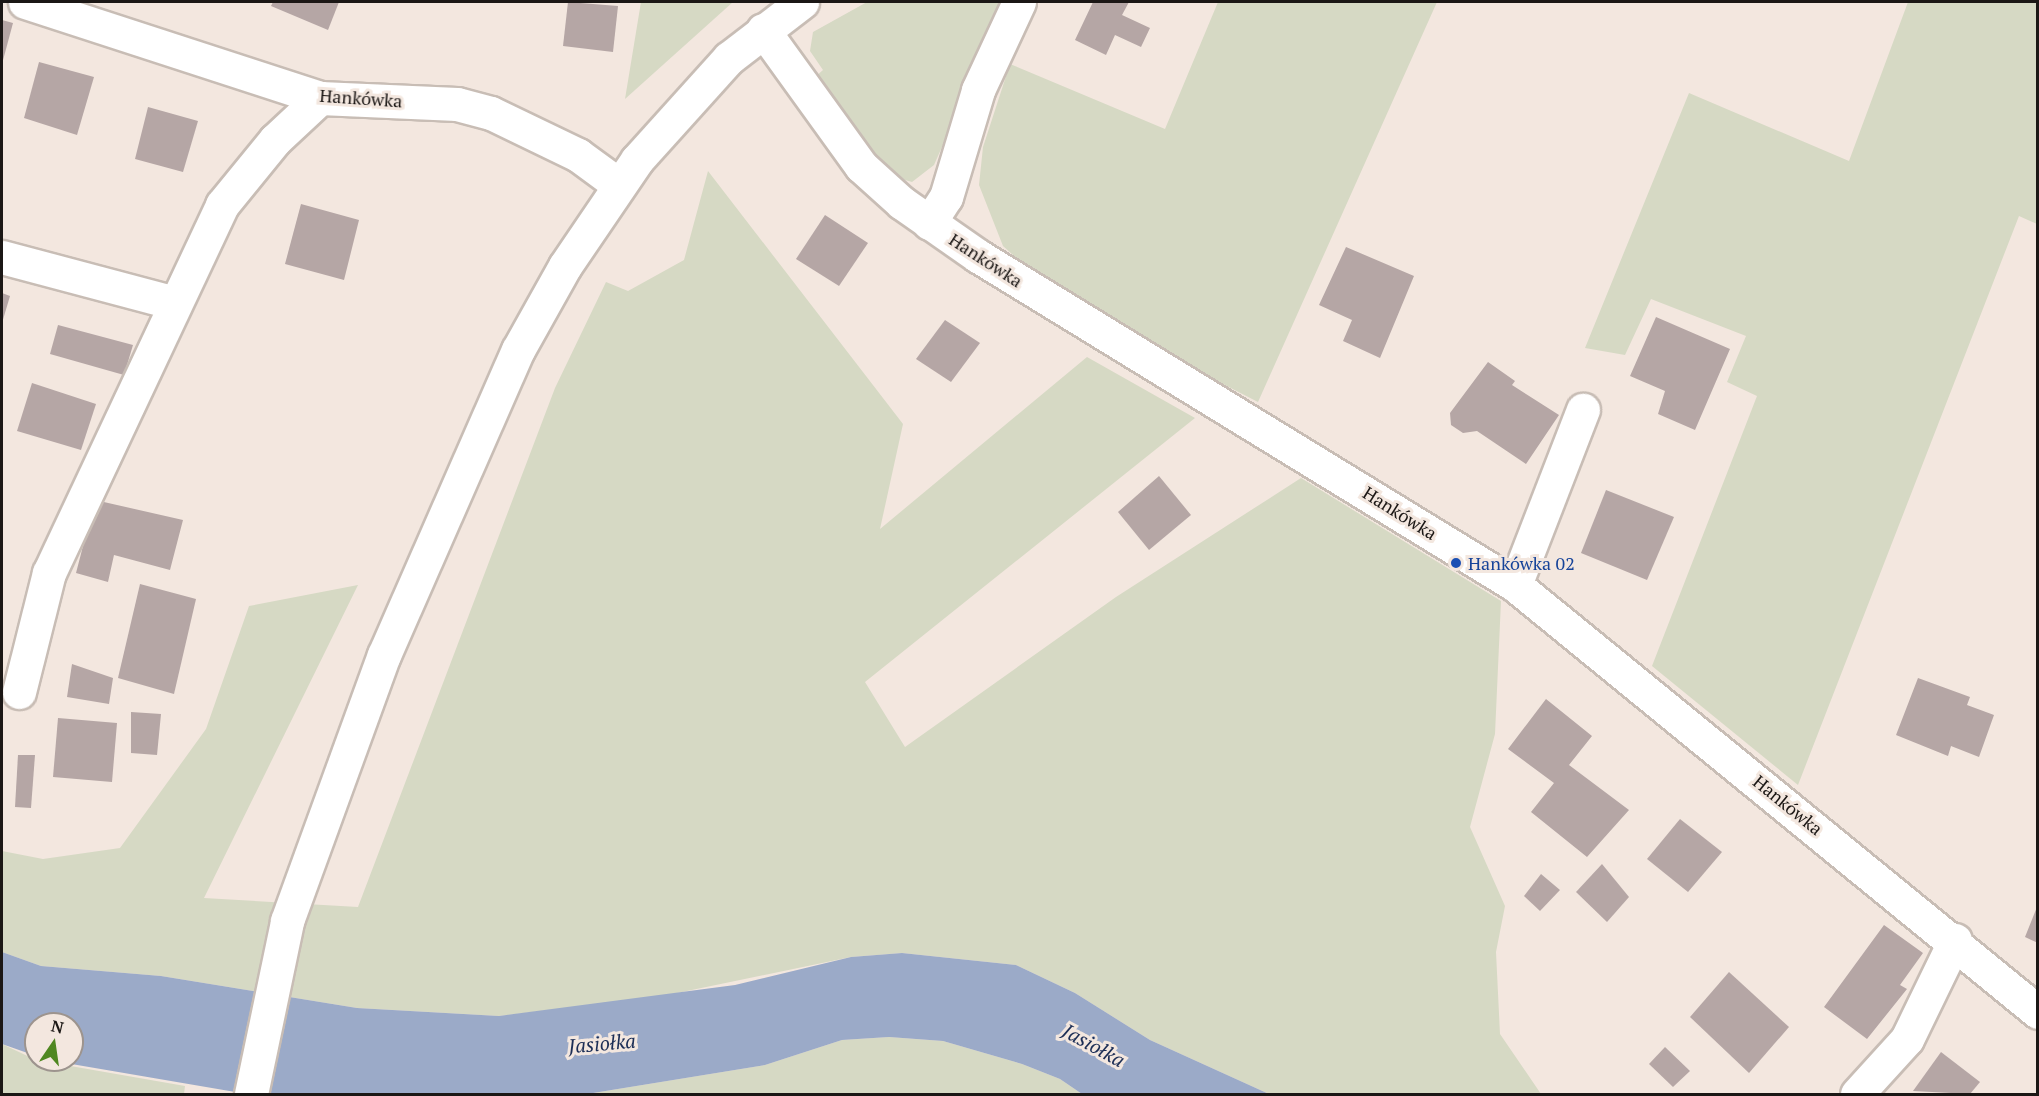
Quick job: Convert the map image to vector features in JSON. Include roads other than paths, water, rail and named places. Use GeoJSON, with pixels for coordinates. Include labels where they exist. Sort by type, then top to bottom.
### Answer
{"type":"FeatureCollection","features":[{"type":"Feature","properties":{"kind":"street","name":"Hankówka"},"geometry":{"type":"LineString","coordinates":[[25,2],[320,98],[457,104],[491,112],[578,155],[619,185]]}},
{"type":"Feature","properties":{"kind":"street"},"geometry":{"type":"LineString","coordinates":[[250,1095],[287,921],[384,655],[518,350],[564,266],[619,185],[697,89],[763,30],[801,2]]}},
{"type":"Feature","properties":{"kind":"street"},"geometry":{"type":"LineString","coordinates":[[929,223],[946,197],[978,90],[1018,2]]}},
{"type":"Feature","properties":{"kind":"street","name":"Hankówka"},"geometry":{"type":"LineString","coordinates":[[763,30],[861,166],[929,223],[1515,585],[1955,940],[2037,1012]]}},
{"type":"Feature","properties":{"kind":"street"},"geometry":{"type":"LineString","coordinates":[[19,692],[49,573],[222,205],[275,140],[320,98]]}},
{"type":"Feature","properties":{"kind":"street"},"geometry":{"type":"LineString","coordinates":[[2,257],[176,303]]}},
{"type":"Feature","properties":{"kind":"street"},"geometry":{"type":"LineString","coordinates":[[1515,585],[1582,410]]}},
{"type":"Feature","properties":{"kind":"street"},"geometry":{"type":"LineString","coordinates":[[1857,1095],[1907,1040],[1955,940]]}},
{"type":"Feature","properties":{"kind":"water","name":"Jasiołka"},"geometry":{"type":"Polygon","coordinates":[[[2,952],[41,966],[161,976],[357,1008],[499,1016],[735,985],[851,957],[902,953],[1016,965],[1075,993],[1150,1040],[1269,1094],[1082,1094],[1060,1079],[1022,1064],[943,1041],[889,1037],[842,1040],[765,1065],[587,1094],[247,1094],[84,1066],[84,1012],[24,1012],[24,1052],[2,1044],[2,952]]]}},
{"type":"Feature","properties":{"kind":"place","name":"Hankówka 02"},"geometry":{"type":"Point","coordinates":[1456,563]}}]}
